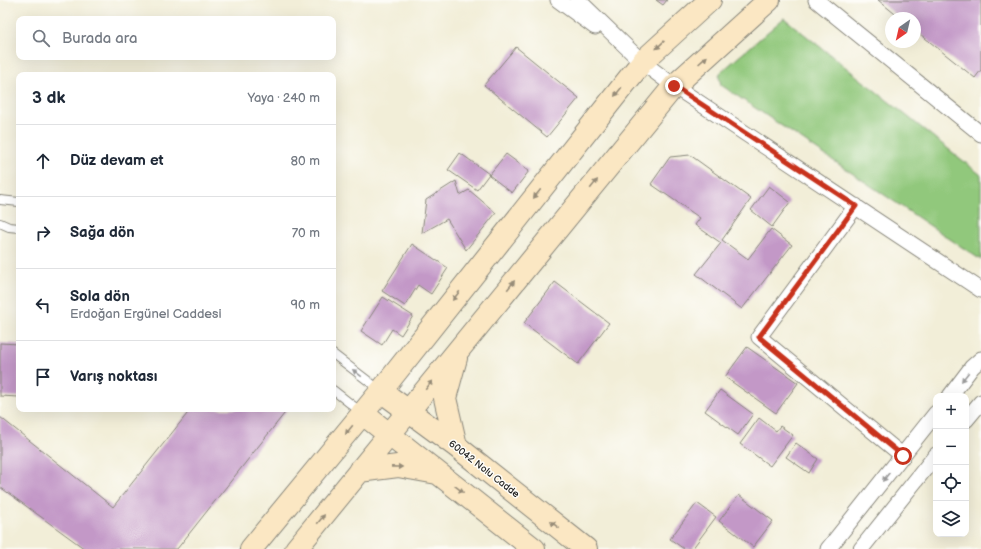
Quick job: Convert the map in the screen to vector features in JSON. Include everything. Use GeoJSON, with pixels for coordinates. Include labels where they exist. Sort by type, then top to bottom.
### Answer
{"type":"FeatureCollection","features":[{"type":"Feature","properties":{"kind":"main road"},"geometry":{"type":"LineString","coordinates":[[251,549],[381,391],[642,62],[710,0]]}},
{"type":"Feature","properties":{"kind":"main road"},"geometry":{"type":"LineString","coordinates":[[296,549],[674,86],[769,0]]}},
{"type":"Feature","properties":{"kind":"main road"},"geometry":{"type":"LineString","coordinates":[[456,446],[445,398],[458,350]]}},
{"type":"Feature","properties":{"kind":"main road","name":"60042 Nolu Cadde"},"geometry":{"type":"LineString","coordinates":[[381,391],[456,446],[586,549]]}},
{"type":"Feature","properties":{"kind":"main road"},"geometry":{"type":"LineString","coordinates":[[362,413],[534,549]]}},
{"type":"Feature","properties":{"kind":"main road"},"geometry":{"type":"LineString","coordinates":[[359,472],[398,466],[439,473]]}},
{"type":"Feature","properties":{"kind":"street"},"geometry":{"type":"LineString","coordinates":[[558,0],[674,86],[981,290]]}},
{"type":"Feature","properties":{"kind":"street"},"geometry":{"type":"LineString","coordinates":[[578,0],[642,62]]}},
{"type":"Feature","properties":{"kind":"street"},"geometry":{"type":"LineString","coordinates":[[816,0],[981,134]]}},
{"type":"Feature","properties":{"kind":"street"},"geometry":{"type":"LineString","coordinates":[[856,206],[759,337],[903,456]]}},
{"type":"Feature","properties":{"kind":"street"},"geometry":{"type":"LineString","coordinates":[[952,393],[972,367],[981,359]]}},
{"type":"Feature","properties":{"kind":"street"},"geometry":{"type":"LineString","coordinates":[[969,416],[981,402]]}},
{"type":"Feature","properties":{"kind":"street"},"geometry":{"type":"LineString","coordinates":[[828,549],[933,417]]}},
{"type":"Feature","properties":{"kind":"street"},"geometry":{"type":"LineString","coordinates":[[861,549],[933,459]]}},
{"type":"Feature","properties":{"kind":"lane"},"geometry":{"type":"LineString","coordinates":[[0,200],[16,202]]}},
{"type":"Feature","properties":{"kind":"lane"},"geometry":{"type":"LineString","coordinates":[[0,223],[9,227],[16,228]]}},
{"type":"Feature","properties":{"kind":"lane"},"geometry":{"type":"LineString","coordinates":[[336,356],[381,391]]}},
{"type":"Feature","properties":{"kind":"lane"},"geometry":{"type":"LineString","coordinates":[[336,392],[362,413]]}},
{"type":"Feature","properties":{"kind":"green space"},"geometry":{"type":"Polygon","coordinates":[[[784,18],[981,175],[981,260],[721,85],[719,77],[721,72],[784,18]]]}},
{"type":"Feature","properties":{"kind":"building"},"geometry":{"type":"Polygon","coordinates":[[[656,0],[667,0],[663,5],[656,0]]]}},
{"type":"Feature","properties":{"kind":"building"},"geometry":{"type":"Polygon","coordinates":[[[878,0],[981,0],[981,70],[975,78],[921,35],[921,12],[893,12],[878,0]]]}},
{"type":"Feature","properties":{"kind":"building"},"geometry":{"type":"Polygon","coordinates":[[[516,47],[579,98],[547,137],[484,85],[516,47]]]}},
{"type":"Feature","properties":{"kind":"building"},"geometry":{"type":"Polygon","coordinates":[[[460,153],[489,174],[477,190],[448,170],[460,153]]]}},
{"type":"Feature","properties":{"kind":"building"},"geometry":{"type":"Polygon","coordinates":[[[506,154],[529,171],[512,193],[489,175],[506,154]]]}},
{"type":"Feature","properties":{"kind":"building"},"geometry":{"type":"Polygon","coordinates":[[[690,155],[751,199],[722,240],[748,259],[771,229],[792,245],[742,309],[696,274],[721,243],[695,225],[700,218],[651,184],[670,157],[690,155]]]}},
{"type":"Feature","properties":{"kind":"building"},"geometry":{"type":"Polygon","coordinates":[[[456,181],[460,195],[469,190],[496,213],[466,250],[447,219],[422,233],[426,200],[456,181]]]}},
{"type":"Feature","properties":{"kind":"building"},"geometry":{"type":"Polygon","coordinates":[[[769,186],[790,202],[772,227],[751,210],[769,186]]]}},
{"type":"Feature","properties":{"kind":"building"},"geometry":{"type":"Polygon","coordinates":[[[412,244],[448,268],[431,294],[418,285],[405,306],[382,291],[412,244]]]}},
{"type":"Feature","properties":{"kind":"building"},"geometry":{"type":"Polygon","coordinates":[[[555,282],[609,323],[578,364],[524,323],[555,282]]]}},
{"type":"Feature","properties":{"kind":"building"},"geometry":{"type":"Polygon","coordinates":[[[383,297],[413,316],[401,335],[392,329],[382,345],[361,331],[383,297]]]}},
{"type":"Feature","properties":{"kind":"building"},"geometry":{"type":"Polygon","coordinates":[[[0,343],[16,344],[16,397],[0,396],[0,343]]]}},
{"type":"Feature","properties":{"kind":"building"},"geometry":{"type":"Polygon","coordinates":[[[747,347],[798,383],[776,413],[725,377],[747,347]]]}},
{"type":"Feature","properties":{"kind":"building"},"geometry":{"type":"Polygon","coordinates":[[[720,390],[753,414],[738,435],[705,411],[720,390]]]}},
{"type":"Feature","properties":{"kind":"building"},"geometry":{"type":"Polygon","coordinates":[[[189,412],[286,412],[177,549],[85,549],[0,487],[0,417],[113,507],[189,412]]]}},
{"type":"Feature","properties":{"kind":"building"},"geometry":{"type":"Polygon","coordinates":[[[759,418],[776,431],[780,426],[793,435],[770,466],[740,444],[759,418]]]}},
{"type":"Feature","properties":{"kind":"building"},"geometry":{"type":"Polygon","coordinates":[[[796,443],[818,459],[809,473],[786,457],[796,443]]]}},
{"type":"Feature","properties":{"kind":"building"},"geometry":{"type":"Polygon","coordinates":[[[739,495],[773,521],[753,547],[719,521],[739,495]]]}},
{"type":"Feature","properties":{"kind":"building"},"geometry":{"type":"Polygon","coordinates":[[[697,503],[716,517],[692,549],[684,549],[670,539],[697,503]]]}},
{"type":"Feature","properties":{"kind":"route"},"geometry":{"type":"LineString","coordinates":[[674,86],[856,206],[759,337],[903,456]]}}]}
